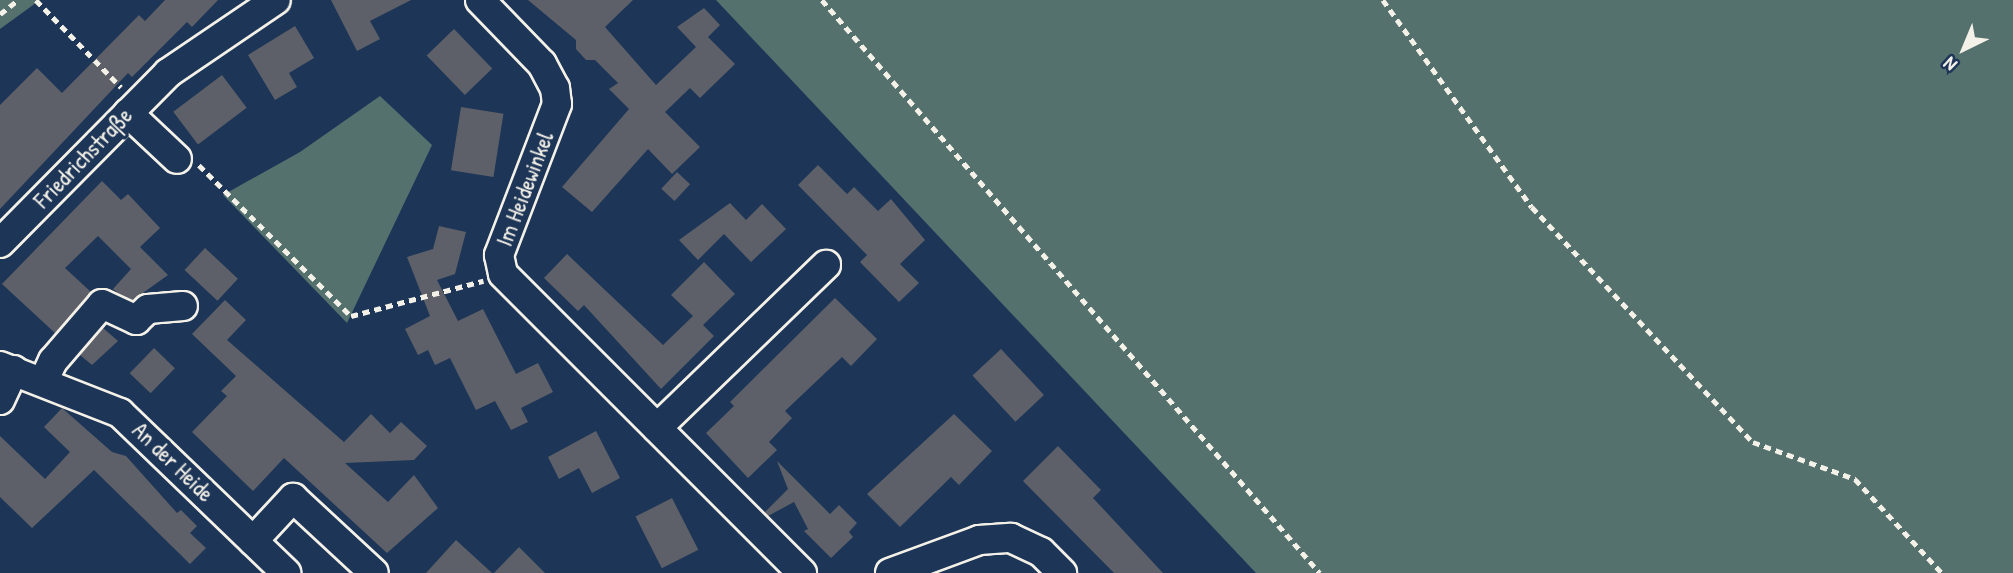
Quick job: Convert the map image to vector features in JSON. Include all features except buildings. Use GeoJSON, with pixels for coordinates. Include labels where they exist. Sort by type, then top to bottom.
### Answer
{"type":"FeatureCollection","features":[{"type":"Feature","properties":{"kind":"street"},"geometry":{"type":"LineString","coordinates":[[177,159],[133,108],[206,44],[276,0]]}},
{"type":"Feature","properties":{"kind":"street","name":"Im Heidewinkel"},"geometry":{"type":"LineString","coordinates":[[480,0],[542,64],[555,88],[569,102],[499,255],[503,274],[802,573]]}},
{"type":"Feature","properties":{"kind":"street","name":"Friedrichstraße"},"geometry":{"type":"LineString","coordinates":[[0,243],[133,108]]}},
{"type":"Feature","properties":{"kind":"street"},"geometry":{"type":"LineString","coordinates":[[657,428],[825,265]]}},
{"type":"Feature","properties":{"kind":"street"},"geometry":{"type":"LineString","coordinates":[[44,380],[53,361],[102,304],[136,320],[148,309],[183,306]]}},
{"type":"Feature","properties":{"kind":"street"},"geometry":{"type":"LineString","coordinates":[[0,400],[7,368]]}},
{"type":"Feature","properties":{"kind":"street","name":"An der Heide"},"geometry":{"type":"LineString","coordinates":[[7,368],[44,380],[129,420],[286,573]]}},
{"type":"Feature","properties":{"kind":"street"},"geometry":{"type":"LineString","coordinates":[[253,541],[293,498],[374,573]]}},
{"type":"Feature","properties":{"kind":"street"},"geometry":{"type":"LineString","coordinates":[[890,573],[979,540],[1011,538],[1041,552],[1062,573]]}},
{"type":"Feature","properties":{"kind":"path"},"geometry":{"type":"LineString","coordinates":[[0,14],[18,0]]}},
{"type":"Feature","properties":{"kind":"path"},"geometry":{"type":"LineString","coordinates":[[36,0],[107,72]]}},
{"type":"Feature","properties":{"kind":"path"},"geometry":{"type":"LineString","coordinates":[[822,0],[1320,573]]}},
{"type":"Feature","properties":{"kind":"path"},"geometry":{"type":"LineString","coordinates":[[1382,0],[1532,208],[1753,442],[1855,479],[1942,573]]}},
{"type":"Feature","properties":{"kind":"path"},"geometry":{"type":"LineString","coordinates":[[229,194],[351,316],[503,274]]}},
{"type":"Feature","properties":{"kind":"green space"},"geometry":{"type":"Polygon","coordinates":[[[0,0],[40,0],[0,29],[0,0]]]}},
{"type":"Feature","properties":{"kind":"green space"},"geometry":{"type":"Polygon","coordinates":[[[716,0],[2013,0],[2013,573],[1256,573],[716,0]]]}},
{"type":"Feature","properties":{"kind":"green space"},"geometry":{"type":"Polygon","coordinates":[[[380,96],[432,145],[347,323],[223,195],[300,152],[380,96]]]}}]}
